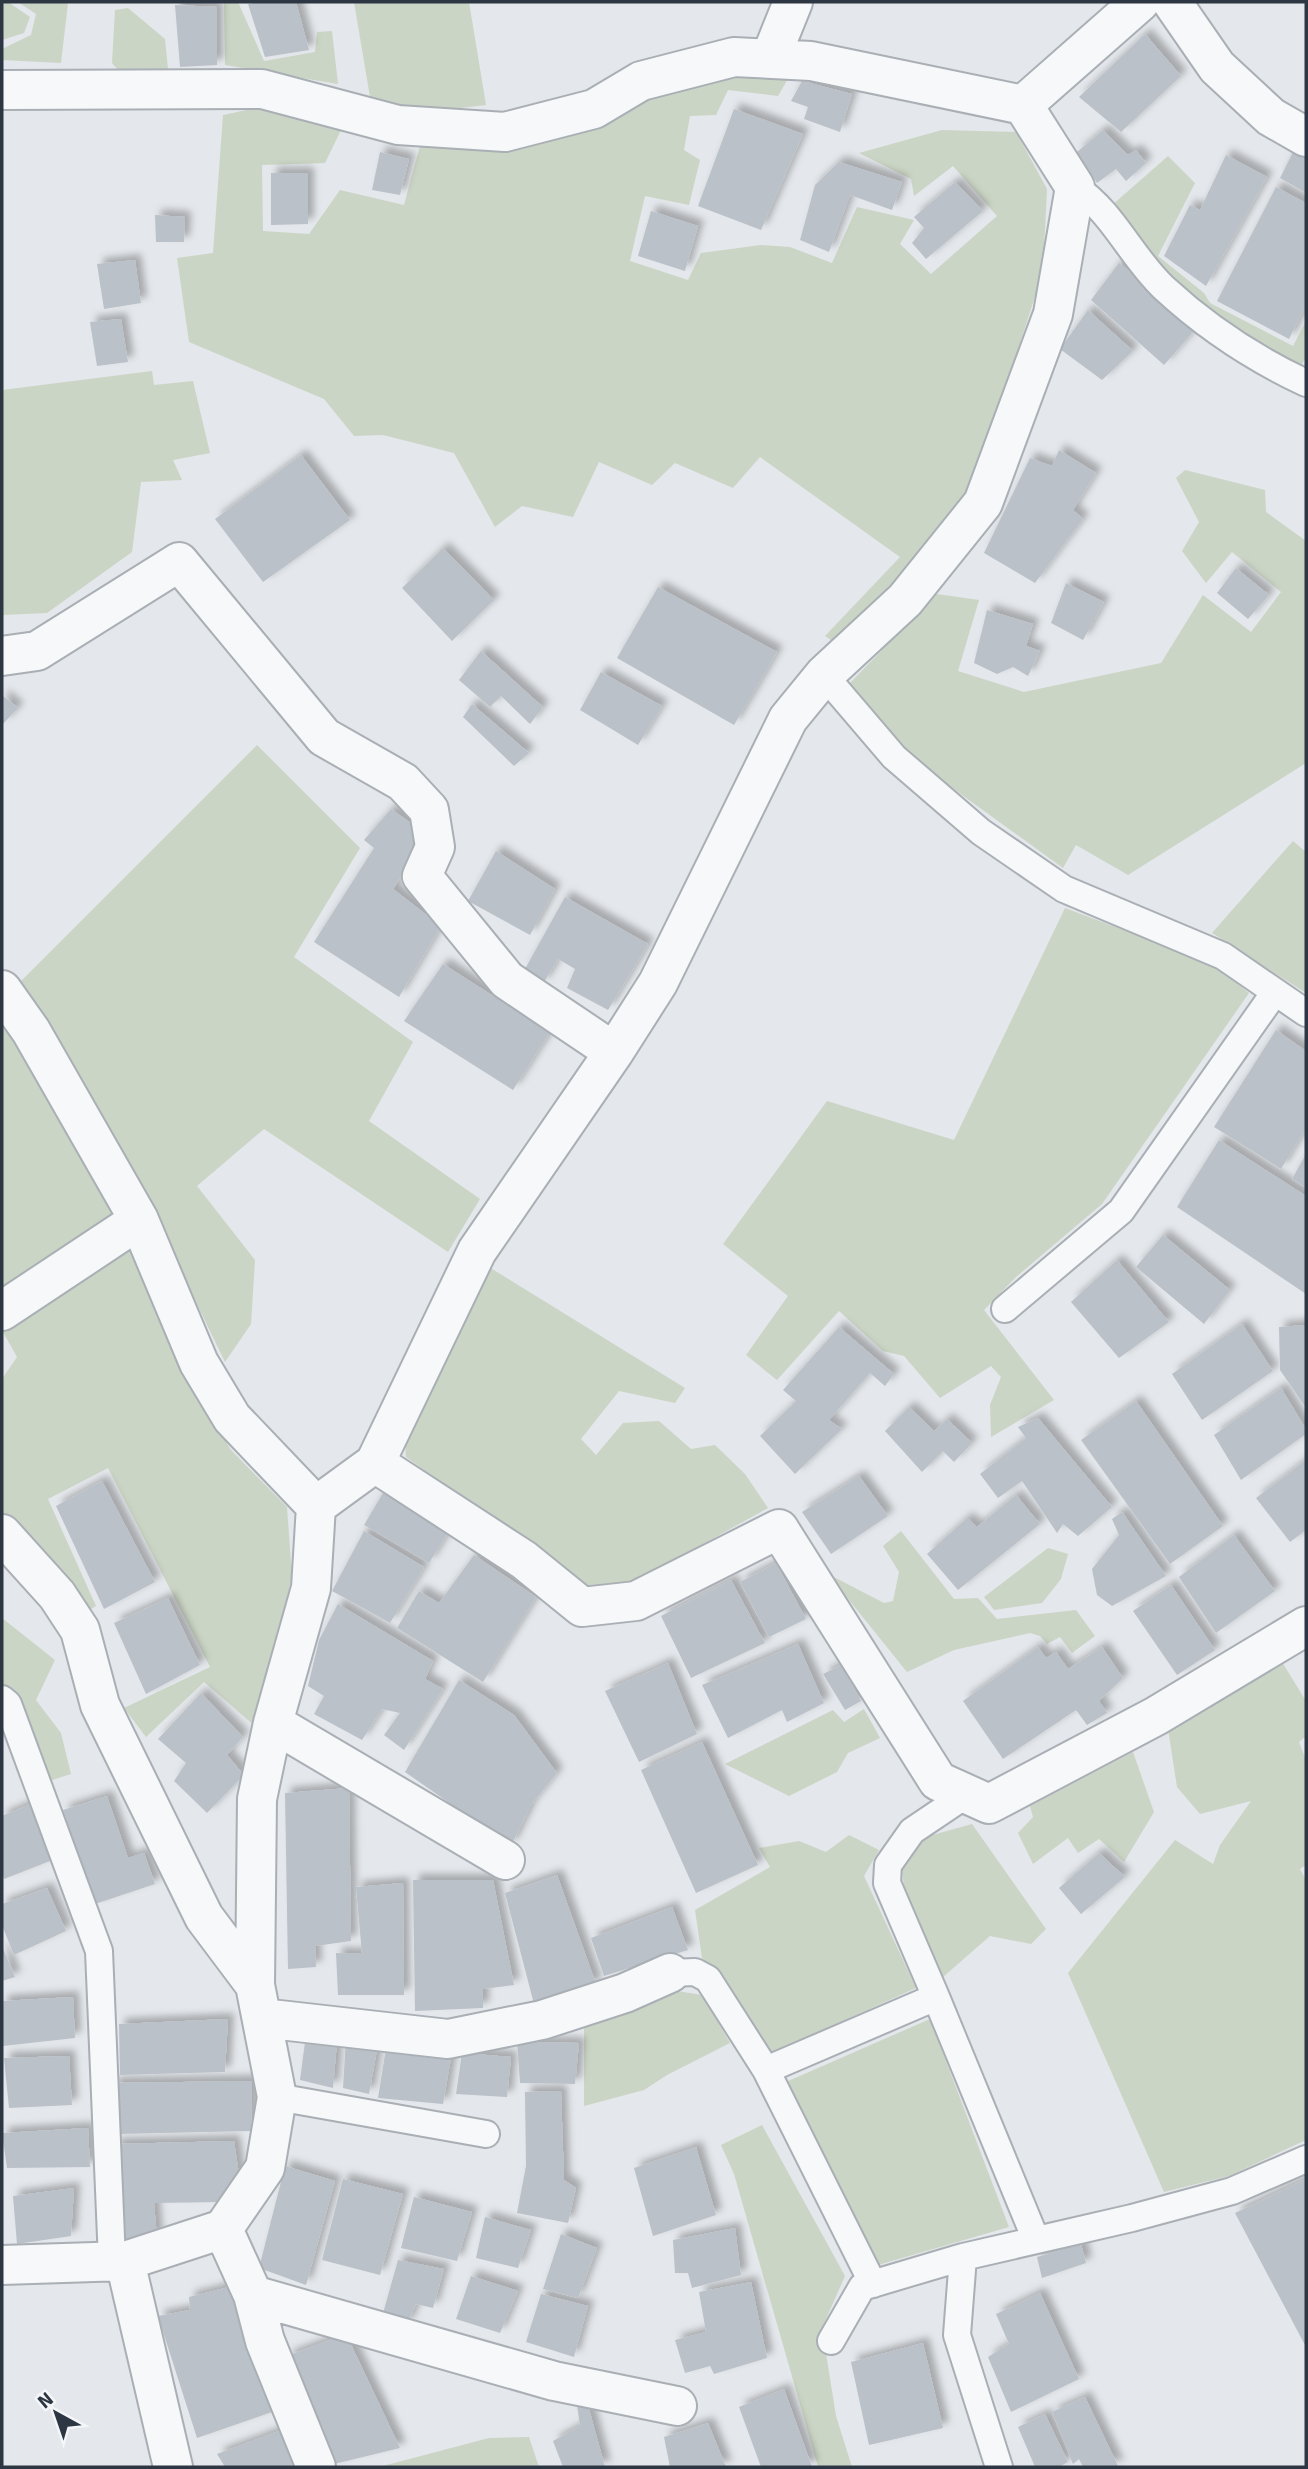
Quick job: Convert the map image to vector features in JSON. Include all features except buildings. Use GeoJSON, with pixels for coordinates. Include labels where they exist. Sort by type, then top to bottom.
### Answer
{"type":"FeatureCollection","features":[{"type":"Feature","properties":{"kind":"street"},"geometry":{"type":"LineString","coordinates":[[770,59],[793,2]]}},
{"type":"Feature","properties":{"kind":"street"},"geometry":{"type":"LineString","coordinates":[[1023,105],[1140,2]]}},
{"type":"Feature","properties":{"kind":"street"},"geometry":{"type":"LineString","coordinates":[[1172,2],[1217,67],[1271,117],[1306,137]]}},
{"type":"Feature","properties":{"kind":"street"},"geometry":{"type":"LineString","coordinates":[[2,90],[262,89],[398,125],[505,132],[594,110],[641,81],[734,57],[811,61],[1023,105],[1075,187],[1053,314],[983,503],[905,600],[824,675],[788,719],[658,983],[614,1052],[477,1251],[375,1463],[316,1506]]}},
{"type":"Feature","properties":{"kind":"street"},"geometry":{"type":"LineString","coordinates":[[2,656],[37,651],[180,562],[324,737],[403,782],[429,810],[435,847],[422,876],[507,980],[614,1052]]}},
{"type":"Feature","properties":{"kind":"street"},"geometry":{"type":"LineString","coordinates":[[2,989],[31,1031],[139,1220],[200,1363],[232,1418],[316,1506],[311,1588],[273,1723],[257,1799],[259,2001],[277,2097],[265,2168],[223,2229],[118,2261],[2,2265]]}},
{"type":"Feature","properties":{"kind":"street"},"geometry":{"type":"LineString","coordinates":[[2,1311],[139,1220]]}},
{"type":"Feature","properties":{"kind":"street"},"geometry":{"type":"LineString","coordinates":[[375,1463],[524,1560],[582,1607],[636,1601],[779,1529],[938,1781],[989,1804],[1156,1716],[1306,1626]]}},
{"type":"Feature","properties":{"kind":"street"},"geometry":{"type":"LineString","coordinates":[[2,1534],[57,1595],[80,1630],[100,1705],[204,1917],[259,2001],[448,2039],[542,2020],[625,1993],[670,1973]]}},
{"type":"Feature","properties":{"kind":"street"},"geometry":{"type":"LineString","coordinates":[[273,1723],[505,1860]]}},
{"type":"Feature","properties":{"kind":"street"},"geometry":{"type":"LineString","coordinates":[[223,2229],[253,2295],[265,2341],[316,2467]]}},
{"type":"Feature","properties":{"kind":"street"},"geometry":{"type":"LineString","coordinates":[[118,2261],[173,2467]]}},
{"type":"Feature","properties":{"kind":"street"},"geometry":{"type":"LineString","coordinates":[[253,2295],[554,2381],[677,2406]]}},
{"type":"Feature","properties":{"kind":"lane"},"geometry":{"type":"LineString","coordinates":[[1075,187],[1091,198],[1163,287],[1232,342],[1306,383]]}},
{"type":"Feature","properties":{"kind":"lane"},"geometry":{"type":"LineString","coordinates":[[824,675],[894,757],[981,832],[1064,889],[1223,956],[1306,1013]]}},
{"type":"Feature","properties":{"kind":"lane"},"geometry":{"type":"LineString","coordinates":[[1005,1308],[1121,1211],[1275,992]]}},
{"type":"Feature","properties":{"kind":"lane"},"geometry":{"type":"LineString","coordinates":[[2,1699],[8,1704],[99,1951],[118,2261]]}},
{"type":"Feature","properties":{"kind":"lane"},"geometry":{"type":"LineString","coordinates":[[967,1794],[912,1831],[888,1865],[887,1883],[1036,2240]]}},
{"type":"Feature","properties":{"kind":"lane"},"geometry":{"type":"LineString","coordinates":[[670,1973],[695,1972],[708,1979],[766,2070],[873,2284]]}},
{"type":"Feature","properties":{"kind":"lane"},"geometry":{"type":"LineString","coordinates":[[766,2070],[936,1997]]}},
{"type":"Feature","properties":{"kind":"lane"},"geometry":{"type":"LineString","coordinates":[[277,2097],[486,2134]]}},
{"type":"Feature","properties":{"kind":"lane"},"geometry":{"type":"LineString","coordinates":[[831,2341],[862,2287],[963,2257],[1232,2191],[1306,2159]]}},
{"type":"Feature","properties":{"kind":"lane"},"geometry":{"type":"LineString","coordinates":[[963,2257],[957,2335],[999,2467]]}},
{"type":"Feature","properties":{"kind":"green space"},"geometry":{"type":"Polygon","coordinates":[[[2,2],[8,2],[30,17],[24,33],[2,40],[2,2]]]}},
{"type":"Feature","properties":{"kind":"green space"},"geometry":{"type":"Polygon","coordinates":[[[18,2],[68,3],[61,63],[2,60],[2,49],[31,35],[36,14],[18,2]]]}},
{"type":"Feature","properties":{"kind":"green space"},"geometry":{"type":"Polygon","coordinates":[[[224,2],[238,2],[264,61],[315,52],[317,32],[332,31],[338,84],[225,65],[224,2]]]}},
{"type":"Feature","properties":{"kind":"green space"},"geometry":{"type":"Polygon","coordinates":[[[354,2],[469,2],[486,105],[412,114],[370,97],[354,2]]]}},
{"type":"Feature","properties":{"kind":"green space"},"geometry":{"type":"Polygon","coordinates":[[[128,8],[165,39],[168,69],[120,72],[112,63],[115,10],[128,8]]]}},
{"type":"Feature","properties":{"kind":"green space"},"geometry":{"type":"Polygon","coordinates":[[[737,67],[793,70],[778,96],[728,90],[716,115],[690,116],[684,150],[700,160],[689,205],[645,196],[630,261],[688,280],[701,253],[761,245],[790,247],[832,263],[857,207],[914,220],[900,244],[931,274],[997,216],[953,166],[914,196],[911,179],[859,153],[942,130],[1016,132],[1047,189],[1043,271],[974,488],[905,579],[838,645],[825,636],[900,557],[760,457],[733,488],[675,463],[652,485],[599,462],[573,517],[522,506],[495,527],[454,453],[383,435],[354,436],[324,399],[189,342],[177,258],[213,253],[223,115],[270,105],[345,122],[325,163],[262,165],[263,231],[309,234],[340,190],[404,205],[421,142],[737,67]]]}},
{"type":"Feature","properties":{"kind":"green space"},"geometry":{"type":"Polygon","coordinates":[[[1168,156],[1195,183],[1158,256],[1204,293],[1210,303],[1293,346],[1306,321],[1306,357],[1299,370],[1223,327],[1170,282],[1111,206],[1168,156]]]}},
{"type":"Feature","properties":{"kind":"green space"},"geometry":{"type":"Polygon","coordinates":[[[152,371],[154,385],[193,381],[210,453],[173,460],[182,480],[141,482],[132,552],[47,613],[2,615],[2,390],[152,371]]]}},
{"type":"Feature","properties":{"kind":"green space"},"geometry":{"type":"Polygon","coordinates":[[[1185,470],[1265,490],[1266,512],[1306,541],[1306,763],[1128,875],[1076,845],[1063,868],[904,753],[846,687],[937,594],[979,600],[958,671],[1024,692],[1161,663],[1203,595],[1251,632],[1281,592],[1232,552],[1206,583],[1182,551],[1199,522],[1176,478],[1185,470]]]}},
{"type":"Feature","properties":{"kind":"green space"},"geometry":{"type":"Polygon","coordinates":[[[257,745],[360,848],[294,957],[413,1042],[369,1121],[480,1199],[448,1252],[264,1129],[197,1186],[255,1260],[251,1324],[225,1362],[162,1232],[19,983],[257,745]]]}},
{"type":"Feature","properties":{"kind":"green space"},"geometry":{"type":"Polygon","coordinates":[[[1293,841],[1306,852],[1306,993],[1212,933],[1293,841]]]}},
{"type":"Feature","properties":{"kind":"green space"},"geometry":{"type":"Polygon","coordinates":[[[1065,908],[1211,963],[1249,993],[1102,1204],[1016,1277],[984,1310],[1054,1400],[991,1437],[990,1405],[1001,1377],[991,1366],[940,1398],[904,1356],[883,1351],[839,1311],[777,1380],[746,1355],[788,1296],[723,1244],[827,1101],[954,1140],[1065,908]]]}},
{"type":"Feature","properties":{"kind":"green space"},"geometry":{"type":"Polygon","coordinates":[[[2,1014],[119,1215],[2,1294],[2,1014]]]}},
{"type":"Feature","properties":{"kind":"green space"},"geometry":{"type":"Polygon","coordinates":[[[128,1248],[193,1388],[231,1450],[287,1507],[292,1577],[255,1726],[204,1682],[146,1737],[124,1708],[210,1667],[108,1468],[48,1499],[96,1606],[84,1613],[2,1513],[2,1379],[17,1357],[3,1332],[128,1248]]]}},
{"type":"Feature","properties":{"kind":"green space"},"geometry":{"type":"Polygon","coordinates":[[[489,1267],[685,1388],[675,1403],[619,1391],[581,1439],[596,1455],[623,1423],[659,1421],[691,1449],[715,1445],[745,1474],[768,1508],[629,1585],[587,1588],[406,1457],[404,1431],[489,1267]]]}},
{"type":"Feature","properties":{"kind":"green space"},"geometry":{"type":"Polygon","coordinates":[[[901,1531],[954,1599],[978,1598],[997,1619],[1076,1610],[1095,1636],[1072,1653],[1060,1637],[1047,1644],[1040,1636],[1030,1633],[954,1650],[907,1672],[828,1574],[884,1603],[893,1601],[899,1572],[883,1546],[901,1531]]]}},
{"type":"Feature","properties":{"kind":"green space"},"geometry":{"type":"Polygon","coordinates":[[[1048,1548],[1068,1554],[1061,1579],[1042,1603],[994,1610],[984,1597],[1048,1548]]]}},
{"type":"Feature","properties":{"kind":"green space"},"geometry":{"type":"Polygon","coordinates":[[[2,1618],[55,1660],[36,1700],[61,1733],[71,1774],[46,1782],[2,1687],[2,1618]]]}},
{"type":"Feature","properties":{"kind":"green space"},"geometry":{"type":"Polygon","coordinates":[[[1282,1662],[1306,1701],[1306,1736],[1299,1742],[1306,1760],[1306,1865],[1300,1869],[1306,1880],[1306,2140],[1229,2176],[1164,2192],[1068,1973],[1175,1840],[1213,1864],[1220,1845],[1251,1801],[1200,1814],[1177,1787],[1168,1729],[1282,1662]]]}},
{"type":"Feature","properties":{"kind":"green space"},"geometry":{"type":"Polygon","coordinates":[[[864,1709],[880,1738],[848,1753],[837,1772],[789,1796],[725,1764],[833,1710],[844,1722],[864,1709]]]}},
{"type":"Feature","properties":{"kind":"green space"},"geometry":{"type":"Polygon","coordinates":[[[1133,1752],[1154,1812],[1124,1862],[1099,1839],[1078,1853],[1068,1838],[1033,1864],[1018,1833],[1033,1817],[1030,1806],[1133,1752]]]}},
{"type":"Feature","properties":{"kind":"green space"},"geometry":{"type":"Polygon","coordinates":[[[972,1824],[1046,1929],[1031,1944],[990,1936],[943,1977],[909,1903],[904,1888],[902,1856],[929,1836],[972,1824]]]}},
{"type":"Feature","properties":{"kind":"green space"},"geometry":{"type":"Polygon","coordinates":[[[849,1835],[879,1850],[864,1876],[916,1988],[770,2054],[718,1973],[702,1958],[695,1910],[770,1867],[759,1848],[799,1841],[826,1852],[849,1835]]]}},
{"type":"Feature","properties":{"kind":"green space"},"geometry":{"type":"Polygon","coordinates":[[[671,1990],[702,1995],[730,2043],[667,2075],[644,2090],[584,2106],[584,2025],[671,1990]]]}},
{"type":"Feature","properties":{"kind":"green space"},"geometry":{"type":"Polygon","coordinates":[[[930,2019],[1009,2227],[878,2265],[786,2082],[930,2019]]]}},
{"type":"Feature","properties":{"kind":"green space"},"geometry":{"type":"Polygon","coordinates":[[[762,2125],[845,2276],[822,2328],[836,2416],[852,2467],[818,2467],[734,2174],[721,2145],[762,2125]]]}},
{"type":"Feature","properties":{"kind":"green space"},"geometry":{"type":"Polygon","coordinates":[[[529,2437],[539,2467],[379,2467],[489,2438],[529,2437]]]}}]}
